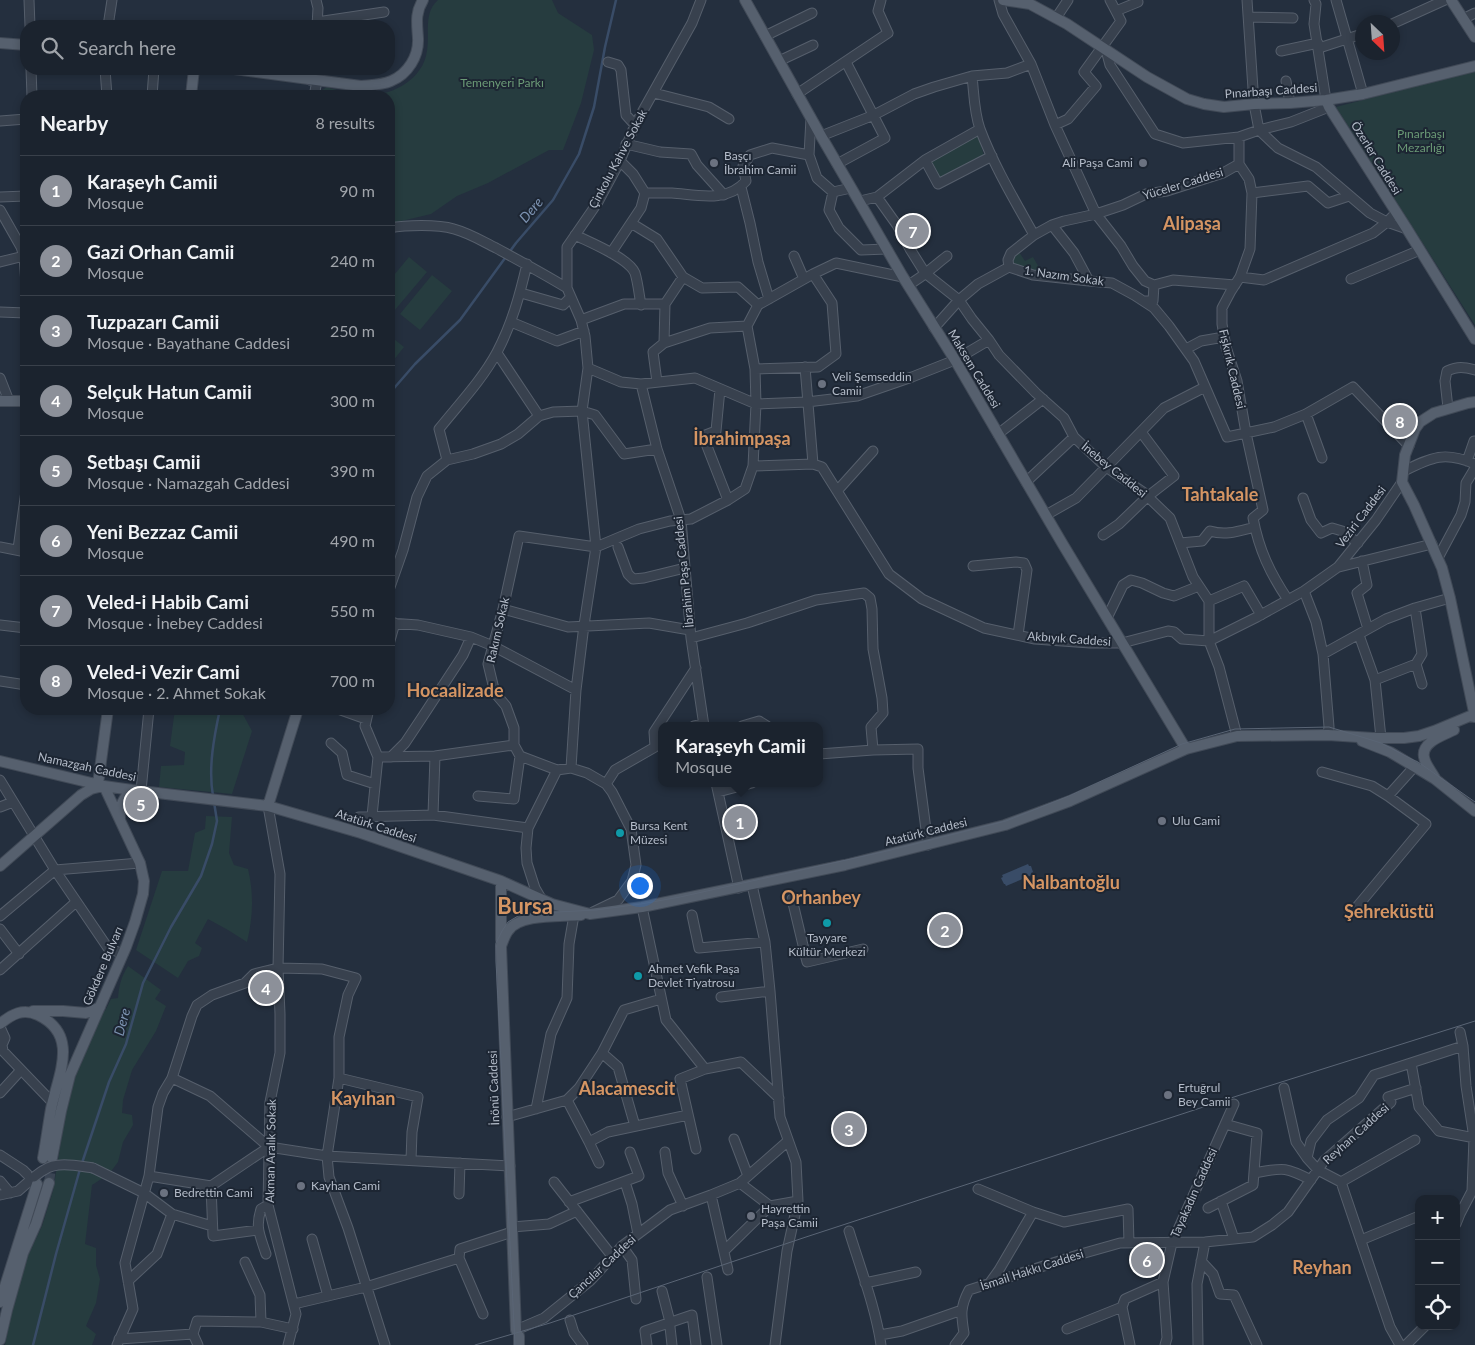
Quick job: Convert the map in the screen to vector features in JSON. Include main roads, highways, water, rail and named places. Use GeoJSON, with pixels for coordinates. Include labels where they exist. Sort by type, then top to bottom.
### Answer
{"type":"FeatureCollection","features":[{"type":"Feature","properties":{"kind":"main road"},"geometry":{"type":"LineString","coordinates":[[277,75],[361,86],[392,81],[403,74],[412,63],[416,54],[418,39],[416,17],[422,0]]}},
{"type":"Feature","properties":{"kind":"main road","name":"Maksem Caddesi"},"geometry":{"type":"LineString","coordinates":[[745,0],[905,281],[955,360],[1186,749]]}},
{"type":"Feature","properties":{"kind":"main road","name":"Pınarbaşı Caddesi"},"geometry":{"type":"LineString","coordinates":[[1008,0],[1030,4],[1056,18],[1147,77],[1187,99],[1224,107],[1254,104],[1328,104],[1475,66]]}},
{"type":"Feature","properties":{"kind":"main road"},"geometry":{"type":"LineString","coordinates":[[1451,0],[1475,37]]}},
{"type":"Feature","properties":{"kind":"main road"},"geometry":{"type":"LineString","coordinates":[[0,43],[20,45]]}},
{"type":"Feature","properties":{"kind":"main road"},"geometry":{"type":"LineString","coordinates":[[192,90],[193,75]]}},
{"type":"Feature","properties":{"kind":"main road","name":"Özerler Caddesi"},"geometry":{"type":"LineString","coordinates":[[1328,104],[1475,339]]}},
{"type":"Feature","properties":{"kind":"main road"},"geometry":{"type":"LineString","coordinates":[[5,401],[20,400]]}},
{"type":"Feature","properties":{"kind":"main road","name":"Veziri Caddesi"},"geometry":{"type":"LineString","coordinates":[[1475,402],[1434,413],[1420,422],[1415,429],[1405,455],[1402,482],[1438,558],[1450,598],[1475,717]]}},
{"type":"Feature","properties":{"kind":"main road"},"geometry":{"type":"LineString","coordinates":[[1,864],[81,795],[101,785],[107,715]]}},
{"type":"Feature","properties":{"kind":"main road"},"geometry":{"type":"LineString","coordinates":[[268,806],[296,715]]}},
{"type":"Feature","properties":{"kind":"main road","name":"Atatürk Caddesi"},"geometry":{"type":"LineString","coordinates":[[241,803],[268,806],[354,831],[501,880],[559,906],[590,914],[642,907],[739,888],[845,865],[1005,825],[1064,803],[1186,749],[1237,736],[1328,735],[1404,738],[1420,736],[1470,716],[1475,717]]}},
{"type":"Feature","properties":{"kind":"main road"},"geometry":{"type":"LineString","coordinates":[[1435,779],[1424,758],[1424,751],[1427,745],[1471,722],[1475,717]]}},
{"type":"Feature","properties":{"kind":"main road"},"geometry":{"type":"LineString","coordinates":[[1352,736],[1390,752],[1414,766],[1435,779],[1475,812]]}},
{"type":"Feature","properties":{"kind":"main road","name":"Namazgah Caddesi"},"geometry":{"type":"LineString","coordinates":[[0,761],[101,785],[241,803]]}},
{"type":"Feature","properties":{"kind":"main road","name":"Gökdere Bulvarı"},"geometry":{"type":"LineString","coordinates":[[29,1011],[53,1024],[60,1034],[64,1048],[63,1064],[53,1103],[48,1158],[70,1075],[123,954],[143,894],[144,881],[140,863],[101,785]]}},
{"type":"Feature","properties":{"kind":"main road"},"geometry":{"type":"LineString","coordinates":[[120,821],[120,809],[124,797],[136,791]]}},
{"type":"Feature","properties":{"kind":"main road"},"geometry":{"type":"LineString","coordinates":[[501,880],[501,946]]}},
{"type":"Feature","properties":{"kind":"main road"},"geometry":{"type":"LineString","coordinates":[[501,946],[508,930],[520,922],[534,918],[590,914]]}},
{"type":"Feature","properties":{"kind":"main road","name":"İnönü Caddesi"},"geometry":{"type":"LineString","coordinates":[[501,946],[518,1337]]}},
{"type":"Feature","properties":{"kind":"main road"},"geometry":{"type":"LineString","coordinates":[[0,1025],[13,1015],[29,1011],[86,1013],[100,1007]]}},
{"type":"Feature","properties":{"kind":"main road"},"geometry":{"type":"LineString","coordinates":[[0,1302],[34,1180]]}},
{"type":"Feature","properties":{"kind":"main road"},"geometry":{"type":"LineString","coordinates":[[0,1340],[23,1253],[36,1224],[49,1183]]}},
{"type":"Feature","properties":{"kind":"water"},"geometry":{"type":"Polygon","coordinates":[[[1028,864],[1031,866],[1032,875],[1006,886],[1004,884],[1001,878],[1003,877],[1002,875],[1028,864]]]}},
{"type":"Feature","properties":{"kind":"waterway","name":"Dere"},"geometry":{"type":"LineString","coordinates":[[395,387],[415,364],[460,320],[516,243],[553,200],[579,154],[594,107],[616,0]]}},
{"type":"Feature","properties":{"kind":"waterway","name":"Dere"},"geometry":{"type":"LineString","coordinates":[[213,796],[211,764],[219,715]]}},
{"type":"Feature","properties":{"kind":"waterway","name":"Dere"},"geometry":{"type":"LineString","coordinates":[[82,1163],[109,1082],[126,1044],[143,983],[171,927],[201,876],[212,844],[217,821],[214,802]]}},
{"type":"Feature","properties":{"kind":"waterway","name":"Dere"},"geometry":{"type":"LineString","coordinates":[[33,1345],[80,1169]]}},
{"type":"Feature","properties":{"kind":"tunnel"},"geometry":{"type":"LineString","coordinates":[[49,1183],[52,1159]]}},
{"type":"Feature","properties":{"kind":"tram line"},"geometry":{"type":"LineString","coordinates":[[515,1345],[496,943],[508,922],[518,916],[596,910],[680,897],[887,851],[1006,821],[1069,796],[1182,744],[1235,729],[1329,727],[1381,743],[1421,764],[1475,802]]}},
{"type":"Feature","properties":{"kind":"tram line"},"geometry":{"type":"LineString","coordinates":[[475,1345],[550,1323],[1237,1096],[1475,1021]]}},
{"type":"Feature","properties":{"kind":"place","name":"Başçı İbrahim Camii"},"geometry":{"type":"Point","coordinates":[714,163]}},
{"type":"Feature","properties":{"kind":"place","name":"Ali Paşa Cami"},"geometry":{"type":"Point","coordinates":[1143,163]}},
{"type":"Feature","properties":{"kind":"place","name":"Veled-i Habib Cami"},"geometry":{"type":"Point","coordinates":[913,231]}},
{"type":"Feature","properties":{"kind":"place","name":"Veli Şemseddin Camii"},"geometry":{"type":"Point","coordinates":[822,384]}},
{"type":"Feature","properties":{"kind":"place","name":"Veled-i Vezir Cami"},"geometry":{"type":"Point","coordinates":[1400,421]}},
{"type":"Feature","properties":{"kind":"place","name":"Setbaşı Camii"},"geometry":{"type":"Point","coordinates":[141,804]}},
{"type":"Feature","properties":{"kind":"place","name":"Ulu Cami"},"geometry":{"type":"Point","coordinates":[1162,821]}},
{"type":"Feature","properties":{"kind":"place","name":"Karaşeyh Camii"},"geometry":{"type":"Point","coordinates":[740,822]}},
{"type":"Feature","properties":{"kind":"place","name":"Bursa Kent Müzesi"},"geometry":{"type":"Point","coordinates":[620,833]}},
{"type":"Feature","properties":{"kind":"place","name":"Tayyare Kültür Merkezi"},"geometry":{"type":"Point","coordinates":[827,923]}},
{"type":"Feature","properties":{"kind":"place","name":"Gazi Orhan Camii"},"geometry":{"type":"Point","coordinates":[945,930]}},
{"type":"Feature","properties":{"kind":"place","name":"Ahmet Vefik Paşa Devlet Tiyatrosu"},"geometry":{"type":"Point","coordinates":[638,976]}},
{"type":"Feature","properties":{"kind":"place","name":"Selçuk Hatun Camii"},"geometry":{"type":"Point","coordinates":[266,988]}},
{"type":"Feature","properties":{"kind":"place","name":"Ertuğrul Bey Camii"},"geometry":{"type":"Point","coordinates":[1168,1095]}},
{"type":"Feature","properties":{"kind":"place","name":"Tuzpazarı Camii"},"geometry":{"type":"Point","coordinates":[849,1129]}},
{"type":"Feature","properties":{"kind":"place","name":"Kayhan Cami"},"geometry":{"type":"Point","coordinates":[301,1186]}},
{"type":"Feature","properties":{"kind":"place","name":"Bedrettin Cami"},"geometry":{"type":"Point","coordinates":[164,1193]}},
{"type":"Feature","properties":{"kind":"place","name":"Hayrettin Paşa Camii"},"geometry":{"type":"Point","coordinates":[751,1216]}},
{"type":"Feature","properties":{"kind":"place","name":"Yeni Bezzaz Camii"},"geometry":{"type":"Point","coordinates":[1147,1260]}},
{"type":"Feature","properties":{"kind":"district","name":"Alipaşa"},"geometry":{"type":"Point","coordinates":[1192,224]}},
{"type":"Feature","properties":{"kind":"district","name":"İbrahimpaşa"},"geometry":{"type":"Point","coordinates":[742,439]}},
{"type":"Feature","properties":{"kind":"district","name":"Tahtakale"},"geometry":{"type":"Point","coordinates":[1220,495]}},
{"type":"Feature","properties":{"kind":"district","name":"Hocaalizade"},"geometry":{"type":"Point","coordinates":[455,691]}},
{"type":"Feature","properties":{"kind":"district","name":"Nalbantoğlu"},"geometry":{"type":"Point","coordinates":[1071,883]}},
{"type":"Feature","properties":{"kind":"district","name":"Orhanbey"},"geometry":{"type":"Point","coordinates":[821,898]}},
{"type":"Feature","properties":{"kind":"district","name":"Bursa"},"geometry":{"type":"Point","coordinates":[525,906]}},
{"type":"Feature","properties":{"kind":"district","name":"Şehreküstü"},"geometry":{"type":"Point","coordinates":[1389,912]}},
{"type":"Feature","properties":{"kind":"district","name":"Alacamescit"},"geometry":{"type":"Point","coordinates":[627,1089]}},
{"type":"Feature","properties":{"kind":"district","name":"Kayıhan"},"geometry":{"type":"Point","coordinates":[363,1099]}},
{"type":"Feature","properties":{"kind":"district","name":"Reyhan"},"geometry":{"type":"Point","coordinates":[1322,1268]}},
{"type":"Feature","properties":{"kind":"park label","name":"Temenyeri Parkı"},"geometry":{"type":"Point","coordinates":[502,83]}},
{"type":"Feature","properties":{"kind":"park label","name":"Pınarbaşı Mezarlığı"},"geometry":{"type":"Point","coordinates":[1421,141]}}]}
